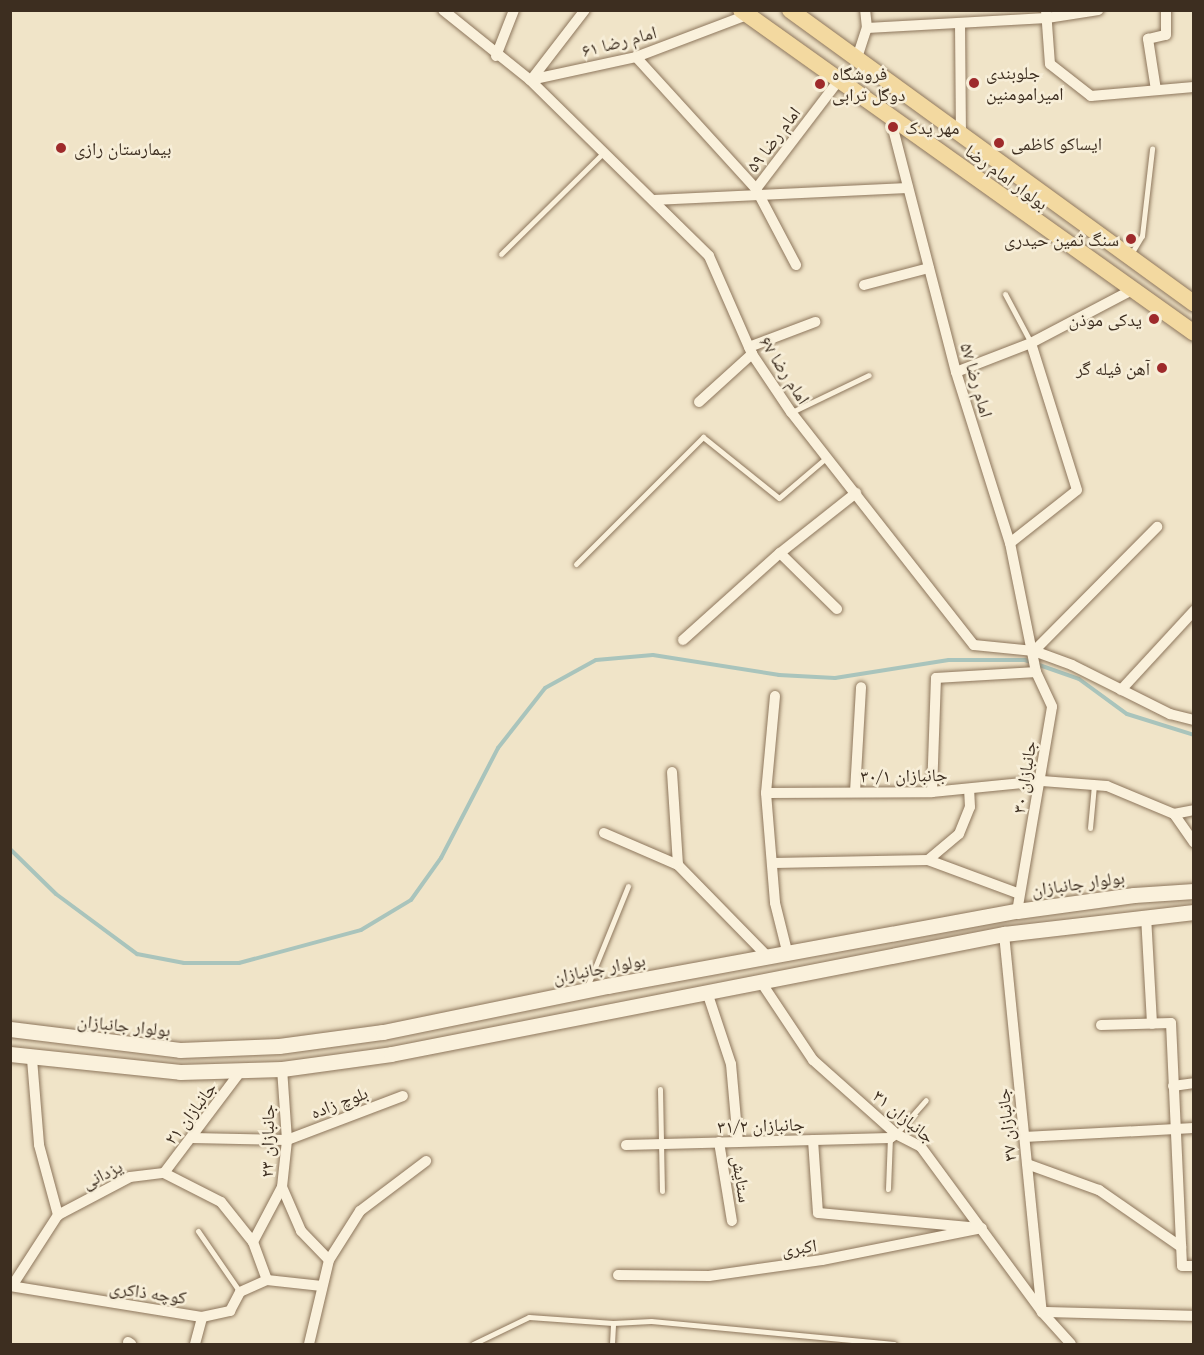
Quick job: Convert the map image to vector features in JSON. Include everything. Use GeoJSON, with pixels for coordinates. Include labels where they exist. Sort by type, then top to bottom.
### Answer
{"type":"FeatureCollection","features":[{"type":"Feature","properties":{"kind":"main road","name":"بولوار امام رضا"},"geometry":{"type":"LineString","coordinates":[[789,10],[856,61],[1194,303]]}},
{"type":"Feature","properties":{"kind":"main road","name":"بولوار امام رضا"},"geometry":{"type":"LineString","coordinates":[[744,13],[1194,333]]}},
{"type":"Feature","properties":{"kind":"main road","name":"بولوار جانبازان"},"geometry":{"type":"LineString","coordinates":[[10,1029],[180,1050],[279,1046],[383,1032],[586,990],[788,955],[1017,910],[1134,895],[1194,891]]}},
{"type":"Feature","properties":{"kind":"main road"},"geometry":{"type":"LineString","coordinates":[[10,1054],[32,1059],[180,1072],[282,1069],[391,1054],[1004,934],[1194,912]]}},
{"type":"Feature","properties":{"kind":"main road"},"geometry":{"type":"LineString","coordinates":[[607,986],[613,1009]]}},
{"type":"Feature","properties":{"kind":"street","name":"امام رضا ۶۷"},"geometry":{"type":"LineString","coordinates":[[443,10],[496,56],[530,80],[605,151],[709,256],[750,350],[791,412],[974,645],[1034,651],[1072,665],[1170,714],[1194,720]]}},
{"type":"Feature","properties":{"kind":"street"},"geometry":{"type":"LineString","coordinates":[[496,56],[514,10]]}},
{"type":"Feature","properties":{"kind":"street"},"geometry":{"type":"LineString","coordinates":[[530,80],[585,10]]}},
{"type":"Feature","properties":{"kind":"street"},"geometry":{"type":"LineString","coordinates":[[856,61],[867,28],[865,10]]}},
{"type":"Feature","properties":{"kind":"street"},"geometry":{"type":"LineString","coordinates":[[867,28],[960,23],[1098,10]]}},
{"type":"Feature","properties":{"kind":"street"},"geometry":{"type":"LineString","coordinates":[[1156,90],[1148,39],[1166,35],[1166,10]]}},
{"type":"Feature","properties":{"kind":"street","name":"امام رضا ۶۱"},"geometry":{"type":"LineString","coordinates":[[530,80],[636,57],[744,13]]}},
{"type":"Feature","properties":{"kind":"street"},"geometry":{"type":"LineString","coordinates":[[1047,14],[1050,64],[1091,96],[1194,87]]}},
{"type":"Feature","properties":{"kind":"street"},"geometry":{"type":"LineString","coordinates":[[960,23],[960,136]]}},
{"type":"Feature","properties":{"kind":"street"},"geometry":{"type":"LineString","coordinates":[[636,57],[758,193],[796,265]]}},
{"type":"Feature","properties":{"kind":"street","name":"امام رضا ۵۹"},"geometry":{"type":"LineString","coordinates":[[758,193],[839,80]]}},
{"type":"Feature","properties":{"kind":"street","name":"امام رضا ۵۷"},"geometry":{"type":"LineString","coordinates":[[890,117],[956,372],[1010,543],[1034,651]]}},
{"type":"Feature","properties":{"kind":"street"},"geometry":{"type":"LineString","coordinates":[[653,200],[758,193],[908,188]]}},
{"type":"Feature","properties":{"kind":"street"},"geometry":{"type":"LineString","coordinates":[[864,285],[929,268]]}},
{"type":"Feature","properties":{"kind":"street"},"geometry":{"type":"LineString","coordinates":[[956,372],[1031,343],[1132,290]]}},
{"type":"Feature","properties":{"kind":"street"},"geometry":{"type":"LineString","coordinates":[[699,402],[750,350],[815,321]]}},
{"type":"Feature","properties":{"kind":"street"},"geometry":{"type":"LineString","coordinates":[[1010,543],[1077,490],[1031,343]]}},
{"type":"Feature","properties":{"kind":"street"},"geometry":{"type":"LineString","coordinates":[[683,640],[780,553],[855,494]]}},
{"type":"Feature","properties":{"kind":"street"},"geometry":{"type":"LineString","coordinates":[[1034,651],[1157,527]]}},
{"type":"Feature","properties":{"kind":"street"},"geometry":{"type":"LineString","coordinates":[[780,553],[837,609]]}},
{"type":"Feature","properties":{"kind":"street"},"geometry":{"type":"LineString","coordinates":[[1121,690],[1194,612]]}},
{"type":"Feature","properties":{"kind":"street","name":"جانبازان ۳۰"},"geometry":{"type":"LineString","coordinates":[[1017,910],[1017,892],[1042,781],[1052,707],[1036,672],[1034,651]]}},
{"type":"Feature","properties":{"kind":"street"},"geometry":{"type":"LineString","coordinates":[[932,792],[936,678],[1036,672]]}},
{"type":"Feature","properties":{"kind":"street"},"geometry":{"type":"LineString","coordinates":[[855,792],[861,687]]}},
{"type":"Feature","properties":{"kind":"street"},"geometry":{"type":"LineString","coordinates":[[775,696],[766,793],[774,863],[775,903],[788,955]]}},
{"type":"Feature","properties":{"kind":"street"},"geometry":{"type":"LineString","coordinates":[[672,772],[678,865]]}},
{"type":"Feature","properties":{"kind":"street","name":"جانبازان ۳۰/۱"},"geometry":{"type":"LineString","coordinates":[[766,793],[932,792],[1042,781],[1094,785],[1132,793],[1174,814]]}},
{"type":"Feature","properties":{"kind":"street"},"geometry":{"type":"LineString","coordinates":[[928,860],[959,834],[970,807],[969,790]]}},
{"type":"Feature","properties":{"kind":"street"},"geometry":{"type":"LineString","coordinates":[[1194,810],[1174,814],[1194,843]]}},
{"type":"Feature","properties":{"kind":"street"},"geometry":{"type":"LineString","coordinates":[[604,833],[678,865],[769,958]]}},
{"type":"Feature","properties":{"kind":"street"},"geometry":{"type":"LineString","coordinates":[[774,863],[928,860],[1017,892]]}},
{"type":"Feature","properties":{"kind":"street"},"geometry":{"type":"LineString","coordinates":[[1146,916],[1152,1024]]}},
{"type":"Feature","properties":{"kind":"street","name":"جانبازان ۳۷"},"geometry":{"type":"LineString","coordinates":[[1004,934],[1042,1312]]}},
{"type":"Feature","properties":{"kind":"street","name":"جانبازان ۳۱"},"geometry":{"type":"LineString","coordinates":[[761,982],[813,1060],[893,1136],[921,1147],[1042,1312],[1071,1344]]}},
{"type":"Feature","properties":{"kind":"street"},"geometry":{"type":"LineString","coordinates":[[706,992],[731,1064],[738,1142]]}},
{"type":"Feature","properties":{"kind":"street"},"geometry":{"type":"LineString","coordinates":[[1101,1025],[1172,1023],[1182,1266],[1194,1266]]}},
{"type":"Feature","properties":{"kind":"street"},"geometry":{"type":"LineString","coordinates":[[11,1286],[58,1215],[39,1145],[32,1059]]}},
{"type":"Feature","properties":{"kind":"street","name":"جانبازان ۲۳"},"geometry":{"type":"LineString","coordinates":[[253,1242],[282,1187],[286,1140],[282,1069]]}},
{"type":"Feature","properties":{"kind":"street","name":"جانبازان ۲۱"},"geometry":{"type":"LineString","coordinates":[[164,1173],[241,1071]]}},
{"type":"Feature","properties":{"kind":"street"},"geometry":{"type":"LineString","coordinates":[[1173,1086],[1194,1083]]}},
{"type":"Feature","properties":{"kind":"street","name":"بلوچ زاده"},"geometry":{"type":"LineString","coordinates":[[286,1140],[403,1096]]}},
{"type":"Feature","properties":{"kind":"street"},"geometry":{"type":"LineString","coordinates":[[1024,1137],[1194,1128]]}},
{"type":"Feature","properties":{"kind":"street","name":"جانبازان ۳۱/۲"},"geometry":{"type":"LineString","coordinates":[[626,1145],[893,1136]]}},
{"type":"Feature","properties":{"kind":"street"},"geometry":{"type":"LineString","coordinates":[[192,1138],[286,1140]]}},
{"type":"Feature","properties":{"kind":"street"},"geometry":{"type":"LineString","coordinates":[[813,1140],[818,1213],[982,1228]]}},
{"type":"Feature","properties":{"kind":"street","name":"ستایش"},"geometry":{"type":"LineString","coordinates":[[719,1142],[732,1221]]}},
{"type":"Feature","properties":{"kind":"street"},"geometry":{"type":"LineString","coordinates":[[309,1344],[329,1260],[360,1211],[426,1161]]}},
{"type":"Feature","properties":{"kind":"street"},"geometry":{"type":"LineString","coordinates":[[1027,1164],[1099,1190],[1181,1247]]}},
{"type":"Feature","properties":{"kind":"street"},"geometry":{"type":"LineString","coordinates":[[164,1173],[221,1202],[253,1242],[267,1280],[322,1286]]}},
{"type":"Feature","properties":{"kind":"street","name":"یزدانی"},"geometry":{"type":"LineString","coordinates":[[58,1215],[130,1177],[164,1173]]}},
{"type":"Feature","properties":{"kind":"street"},"geometry":{"type":"LineString","coordinates":[[282,1187],[301,1231],[329,1260]]}},
{"type":"Feature","properties":{"kind":"street","name":"اکبری"},"geometry":{"type":"LineString","coordinates":[[618,1275],[710,1276],[822,1260],[982,1228]]}},
{"type":"Feature","properties":{"kind":"street","name":"کوچه ذاکری"},"geometry":{"type":"LineString","coordinates":[[11,1286],[202,1317],[230,1311],[240,1293],[267,1280]]}},
{"type":"Feature","properties":{"kind":"street"},"geometry":{"type":"LineString","coordinates":[[1042,1312],[1194,1316]]}},
{"type":"Feature","properties":{"kind":"street"},"geometry":{"type":"LineString","coordinates":[[195,1344],[202,1317]]}},
{"type":"Feature","properties":{"kind":"lane"},"geometry":{"type":"LineString","coordinates":[[1129,258],[1142,236],[1152,149]]}},
{"type":"Feature","properties":{"kind":"lane"},"geometry":{"type":"LineString","coordinates":[[501,254],[605,151]]}},
{"type":"Feature","properties":{"kind":"lane"},"geometry":{"type":"LineString","coordinates":[[1005,294],[1031,343]]}},
{"type":"Feature","properties":{"kind":"lane"},"geometry":{"type":"LineString","coordinates":[[791,412],[869,375]]}},
{"type":"Feature","properties":{"kind":"lane"},"geometry":{"type":"LineString","coordinates":[[576,564],[703,437],[779,498],[827,457]]}},
{"type":"Feature","properties":{"kind":"lane"},"geometry":{"type":"LineString","coordinates":[[1090,828],[1094,785]]}},
{"type":"Feature","properties":{"kind":"lane"},"geometry":{"type":"LineString","coordinates":[[586,990],[628,886]]}},
{"type":"Feature","properties":{"kind":"lane"},"geometry":{"type":"LineString","coordinates":[[660,1089],[662,1191]]}},
{"type":"Feature","properties":{"kind":"lane"},"geometry":{"type":"LineString","coordinates":[[888,1189],[893,1136],[926,1100]]}},
{"type":"Feature","properties":{"kind":"lane"},"geometry":{"type":"LineString","coordinates":[[198,1231],[240,1293]]}},
{"type":"Feature","properties":{"kind":"lane"},"geometry":{"type":"LineString","coordinates":[[473,1344],[529,1317],[613,1323],[651,1321],[894,1344]]}},
{"type":"Feature","properties":{"kind":"lane"},"geometry":{"type":"LineString","coordinates":[[612,1344],[613,1323]]}},
{"type":"Feature","properties":{"kind":"waterway"},"geometry":{"type":"LineString","coordinates":[[10,849],[56,894],[137,954],[184,963],[239,963],[361,930],[411,900],[441,858],[498,748],[545,688],[596,660],[653,655],[779,675],[835,678],[949,660],[1025,660],[1079,679],[1127,714],[1194,735]]}},
{"type":"Feature","properties":{"kind":"place","name":"جلوبندی امیرامومنین"},"geometry":{"type":"Point","coordinates":[974,83]}},
{"type":"Feature","properties":{"kind":"place","name":"فروشگاه دوگل ترابی"},"geometry":{"type":"Point","coordinates":[820,84]}},
{"type":"Feature","properties":{"kind":"place","name":"مهر یدک"},"geometry":{"type":"Point","coordinates":[893,127]}},
{"type":"Feature","properties":{"kind":"place","name":"ایساکو کاظمی"},"geometry":{"type":"Point","coordinates":[999,143]}},
{"type":"Feature","properties":{"kind":"place","name":"بیمارستان رازی"},"geometry":{"type":"Point","coordinates":[61,148]}},
{"type":"Feature","properties":{"kind":"place","name":"سنگ ثمین حیدری"},"geometry":{"type":"Point","coordinates":[1131,239]}},
{"type":"Feature","properties":{"kind":"place","name":"یدکی موذن"},"geometry":{"type":"Point","coordinates":[1154,319]}},
{"type":"Feature","properties":{"kind":"place","name":"آهن فیله گر"},"geometry":{"type":"Point","coordinates":[1162,368]}}]}
